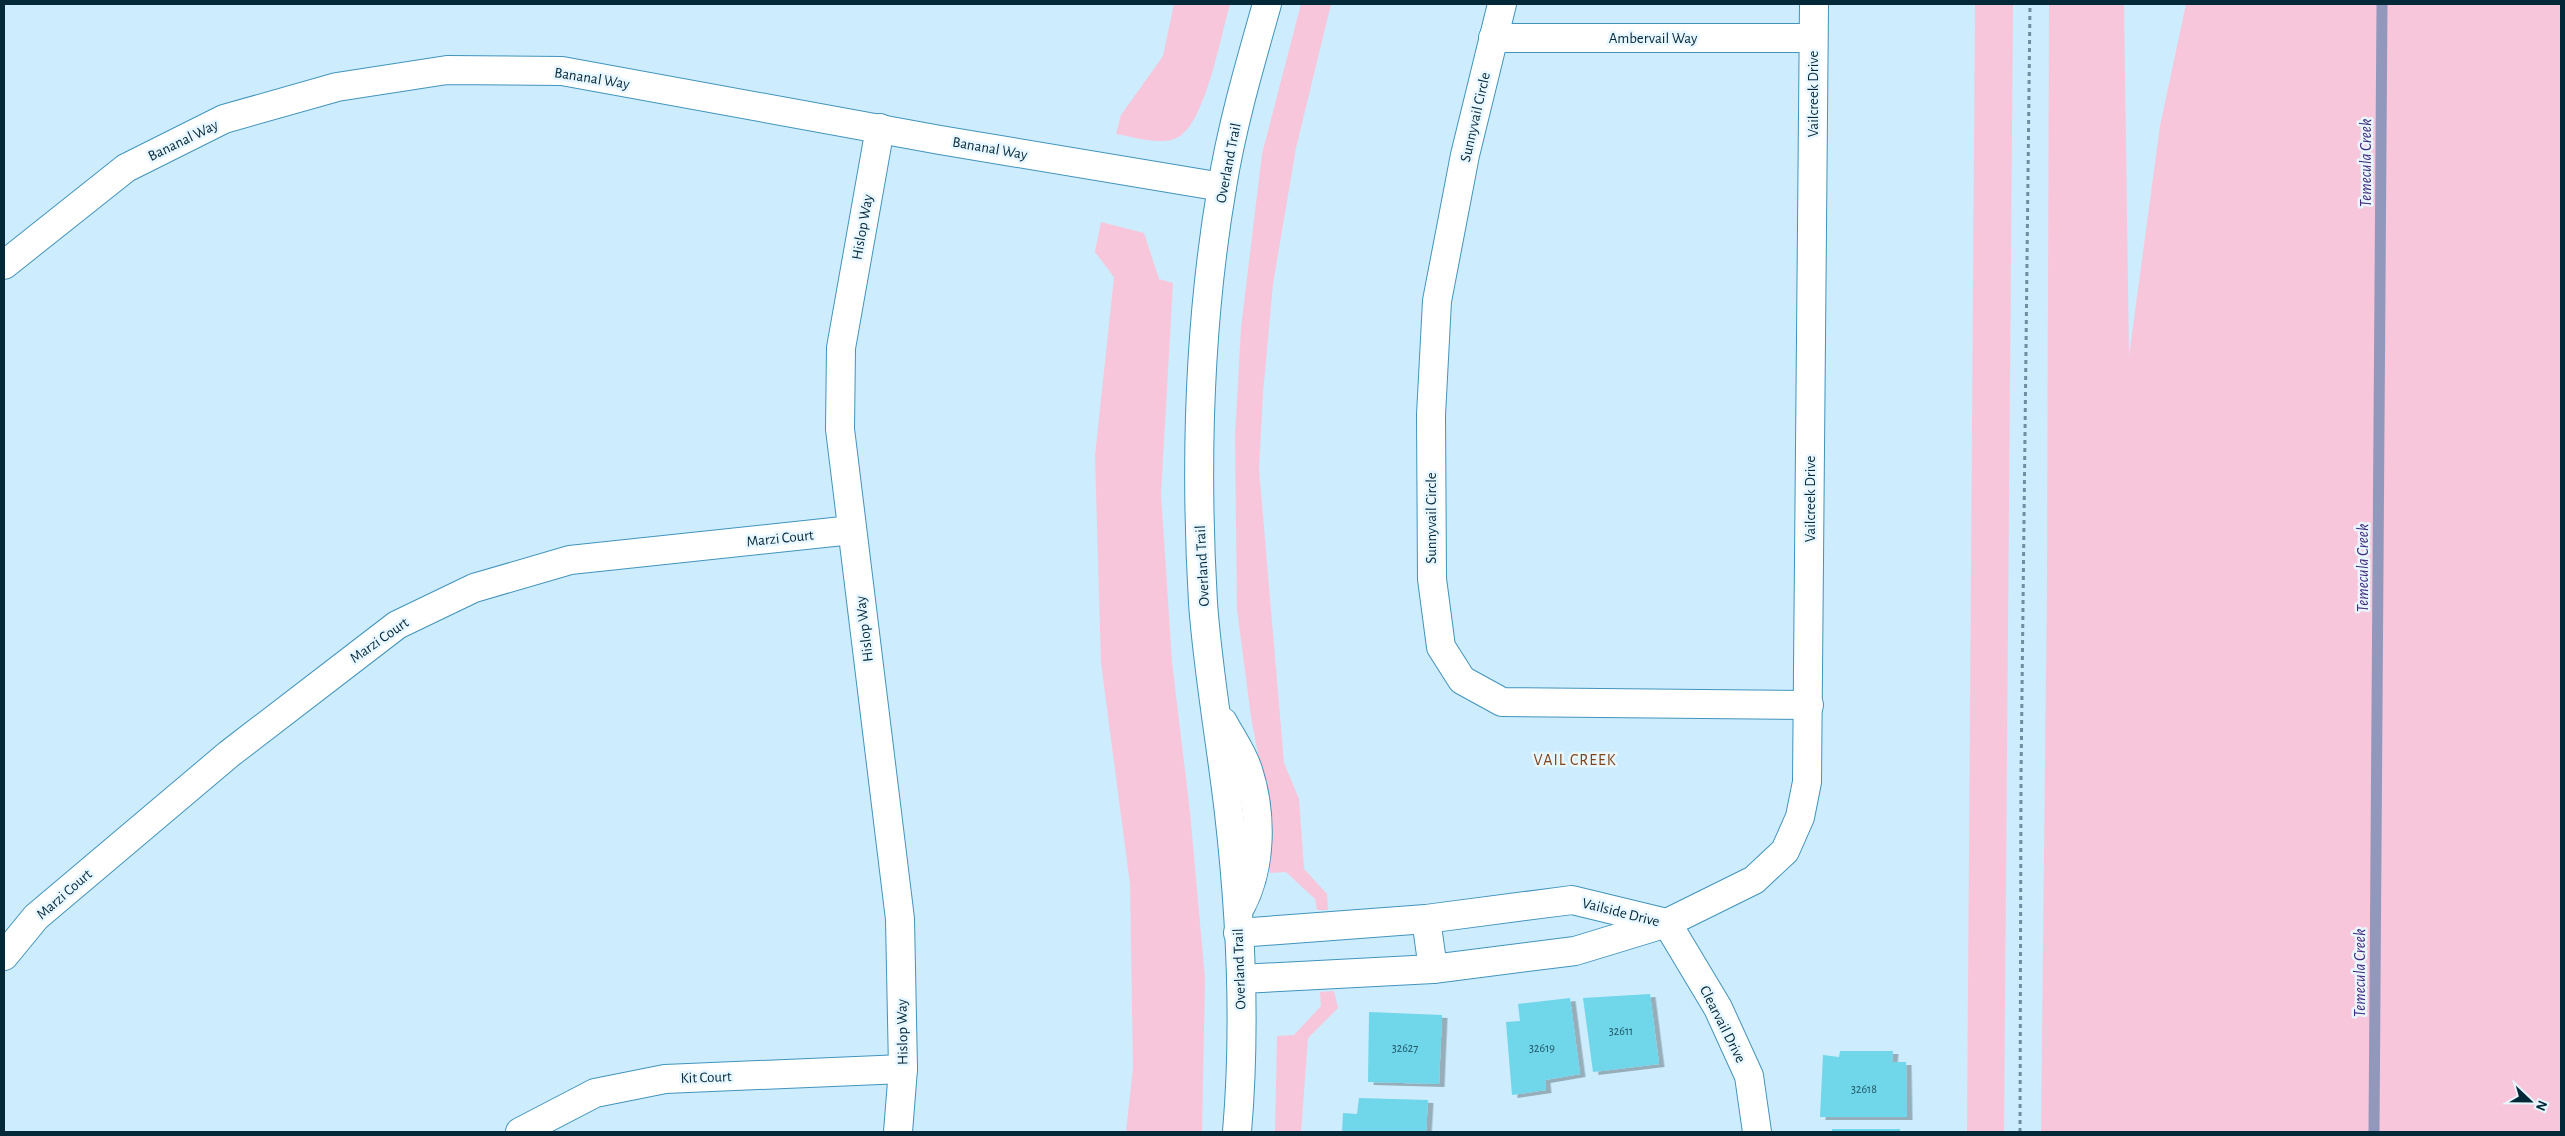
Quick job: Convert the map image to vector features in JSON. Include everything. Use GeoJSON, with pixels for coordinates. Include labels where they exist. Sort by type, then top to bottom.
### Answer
{"type":"FeatureCollection","features":[{"type":"Feature","properties":{"kind":"street","name":"Overland Trail"},"geometry":{"type":"LineString","coordinates":[[1237,1132],[1240,1096],[1241,979],[1238,924],[1229,814],[1214,706],[1203,605],[1198,494],[1203,344],[1222,187],[1244,83],[1267,4]]}},
{"type":"Feature","properties":{"kind":"street","name":"Sunnyvail Circle"},"geometry":{"type":"LineString","coordinates":[[1502,4],[1465,155],[1437,301],[1431,415],[1432,579],[1441,647],[1462,680],[1502,702],[1809,705]]}},
{"type":"Feature","properties":{"kind":"street","name":"Vailcreek Drive"},"geometry":{"type":"LineString","coordinates":[[1667,923],[1754,880],[1785,851],[1800,817],[1807,782],[1814,4]]}},
{"type":"Feature","properties":{"kind":"street","name":"Ambervail Way"},"geometry":{"type":"LineString","coordinates":[[1493,38],[1813,38]]}},
{"type":"Feature","properties":{"kind":"street","name":"Bananal Way"},"geometry":{"type":"LineString","coordinates":[[4,265],[126,168],[224,120],[346,86],[447,70],[562,71],[1222,187]]}},
{"type":"Feature","properties":{"kind":"street","name":"Hislop Way"},"geometry":{"type":"LineString","coordinates":[[880,128],[841,348],[840,429],[900,919],[903,1069],[898,1132]]}},
{"type":"Feature","properties":{"kind":"street","name":"Marzi Court"},"geometry":{"type":"LineString","coordinates":[[4,956],[36,917],[229,754],[397,625],[474,588],[570,560],[852,530]]}},
{"type":"Feature","properties":{"kind":"street","name":"Vailside Drive"},"geometry":{"type":"LineString","coordinates":[[1238,924],[1426,919],[1572,900],[1667,923]]}},
{"type":"Feature","properties":{"kind":"street"},"geometry":{"type":"LineString","coordinates":[[1426,919],[1433,969]]}},
{"type":"Feature","properties":{"kind":"street","name":"Vailside Drive"},"geometry":{"type":"LineString","coordinates":[[1241,979],[1433,969],[1575,950],[1667,923]]}},
{"type":"Feature","properties":{"kind":"street","name":"Clearvail Drive"},"geometry":{"type":"LineString","coordinates":[[1667,923],[1718,1008],[1749,1076],[1757,1132]]}},
{"type":"Feature","properties":{"kind":"street","name":"Kit Court"},"geometry":{"type":"LineString","coordinates":[[520,1132],[595,1093],[665,1079],[903,1069]]}},
{"type":"Feature","properties":{"kind":"street"},"geometry":{"type":"LineString","coordinates":[[1752,1132],[1757,1132]]}},
{"type":"Feature","properties":{"kind":"path"},"geometry":{"type":"LineString","coordinates":[[2020,1132],[2021,778],[2030,4]]}},
{"type":"Feature","properties":{"kind":"shaded area"},"geometry":{"type":"Polygon","coordinates":[[[1174,4],[1230,4],[1211,75],[1198,113],[1189,127],[1180,136],[1166,141],[1116,134],[1121,115],[1163,56],[1174,4]]]}},
{"type":"Feature","properties":{"kind":"shaded area"},"geometry":{"type":"Polygon","coordinates":[[[1301,4],[1331,4],[1296,148],[1273,284],[1263,393],[1259,469],[1284,763],[1299,799],[1304,869],[1327,894],[1328,910],[1317,910],[1315,899],[1286,872],[1270,873],[1263,781],[1251,717],[1237,609],[1235,437],[1241,328],[1262,154],[1301,4]]]}},
{"type":"Feature","properties":{"kind":"shaded area"},"geometry":{"type":"Polygon","coordinates":[[[1975,4],[2013,4],[2004,1132],[1967,1132],[1975,4]]]}},
{"type":"Feature","properties":{"kind":"shaded area"},"geometry":{"type":"Polygon","coordinates":[[[2049,4],[2124,4],[2129,356],[2160,126],[2186,4],[2561,4],[2561,1132],[2041,1132],[2047,580],[2049,4]]]}},
{"type":"Feature","properties":{"kind":"shaded area"},"geometry":{"type":"Polygon","coordinates":[[[1101,222],[1144,233],[1159,279],[1173,283],[1161,494],[1172,662],[1190,812],[1205,979],[1202,1132],[1126,1132],[1133,1068],[1130,884],[1101,663],[1095,456],[1114,277],[1095,252],[1101,222]]]}},
{"type":"Feature","properties":{"kind":"shaded area"},"geometry":{"type":"Polygon","coordinates":[[[1334,991],[1338,1008],[1308,1038],[1301,1132],[1275,1132],[1277,1036],[1294,1035],[1321,1006],[1320,992],[1334,991]]]}},
{"type":"Feature","properties":{"kind":"building"},"geometry":{"type":"Polygon","coordinates":[[[1650,994],[1659,1064],[1593,1072],[1583,998],[1650,994]]]}},
{"type":"Feature","properties":{"kind":"building"},"geometry":{"type":"Polygon","coordinates":[[[1570,998],[1580,1074],[1545,1080],[1546,1090],[1512,1095],[1506,1022],[1520,1021],[1518,1004],[1570,998]]]}},
{"type":"Feature","properties":{"kind":"building"},"geometry":{"type":"Polygon","coordinates":[[[1369,1012],[1442,1015],[1439,1084],[1368,1082],[1369,1012]]]}},
{"type":"Feature","properties":{"kind":"building"},"geometry":{"type":"Polygon","coordinates":[[[1840,1051],[1893,1051],[1892,1062],[1906,1062],[1907,1117],[1820,1117],[1823,1055],[1839,1057],[1840,1051]]]}},
{"type":"Feature","properties":{"kind":"building"},"geometry":{"type":"Polygon","coordinates":[[[1359,1098],[1428,1100],[1426,1132],[1342,1132],[1343,1113],[1357,1114],[1359,1098]]]}},
{"type":"Feature","properties":{"kind":"building"},"geometry":{"type":"Polygon","coordinates":[[[1832,1129],[1900,1129],[1900,1132],[1832,1132],[1832,1129]]]}},
{"type":"Feature","properties":{"kind":"waterway","name":"Temecula Creek"},"geometry":{"type":"LineString","coordinates":[[2374,1132],[2382,4]]}},
{"type":"Feature","properties":{"kind":"district","name":"VAIL CREEK"},"geometry":{"type":"Point","coordinates":[1575,759]}}]}
